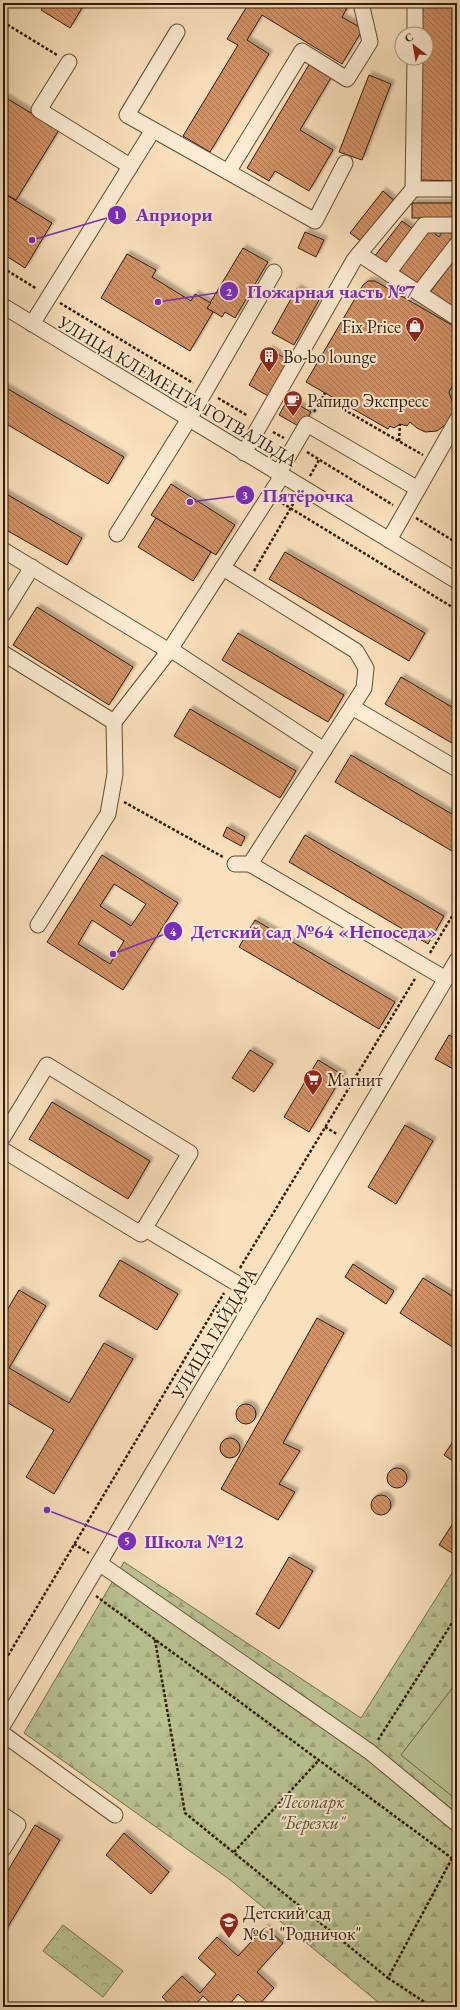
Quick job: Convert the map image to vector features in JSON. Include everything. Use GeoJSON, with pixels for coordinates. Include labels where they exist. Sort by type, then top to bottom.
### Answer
{"type":"FeatureCollection","features":[{"type":"Feature","properties":{"kind":"street"},"geometry":{"type":"LineString","coordinates":[[228,172],[302,51],[347,79],[370,42],[361,3]]}},
{"type":"Feature","properties":{"kind":"street"},"geometry":{"type":"LineString","coordinates":[[415,26],[416,3]]}},
{"type":"Feature","properties":{"kind":"street"},"geometry":{"type":"LineString","coordinates":[[176,32],[127,115],[315,221],[345,163]]}},
{"type":"Feature","properties":{"kind":"street"},"geometry":{"type":"LineString","coordinates":[[69,62],[39,110],[130,166]]}},
{"type":"Feature","properties":{"kind":"street"},"geometry":{"type":"LineString","coordinates":[[244,453],[359,254],[413,189],[415,66]]}},
{"type":"Feature","properties":{"kind":"street"},"geometry":{"type":"LineString","coordinates":[[32,324],[153,130]]}},
{"type":"Feature","properties":{"kind":"street"},"geometry":{"type":"LineString","coordinates":[[413,189],[457,189]]}},
{"type":"Feature","properties":{"kind":"street"},"geometry":{"type":"LineString","coordinates":[[388,273],[424,225],[457,225]]}},
{"type":"Feature","properties":{"kind":"street"},"geometry":{"type":"LineString","coordinates":[[419,293],[457,244]]}},
{"type":"Feature","properties":{"kind":"street"},"geometry":{"type":"LineString","coordinates":[[359,254],[457,318]]}},
{"type":"Feature","properties":{"kind":"street"},"geometry":{"type":"LineString","coordinates":[[117,534],[189,419],[274,272]]}},
{"type":"Feature","properties":{"kind":"street","name":"УЛИЦА КЛЕМЕНТА ГОТВАЛЬДА"},"geometry":{"type":"LineString","coordinates":[[3,306],[302,489],[457,581]]}},
{"type":"Feature","properties":{"kind":"street"},"geometry":{"type":"LineString","coordinates":[[389,540],[457,420]]}},
{"type":"Feature","properties":{"kind":"street"},"geometry":{"type":"LineString","coordinates":[[38,925],[108,814],[116,774],[114,722],[169,650],[223,568],[270,495],[307,424],[418,489]]}},
{"type":"Feature","properties":{"kind":"street"},"geometry":{"type":"LineString","coordinates":[[437,431],[443,445]]}},
{"type":"Feature","properties":{"kind":"street"},"geometry":{"type":"LineString","coordinates":[[3,550],[169,650],[324,750]]}},
{"type":"Feature","properties":{"kind":"street"},"geometry":{"type":"LineString","coordinates":[[3,614],[32,567]]}},
{"type":"Feature","properties":{"kind":"street"},"geometry":{"type":"LineString","coordinates":[[223,568],[356,651],[366,668],[364,688],[352,707],[324,750],[242,864],[446,979]]}},
{"type":"Feature","properties":{"kind":"street"},"geometry":{"type":"LineString","coordinates":[[3,653],[114,722]]}},
{"type":"Feature","properties":{"kind":"street"},"geometry":{"type":"LineString","coordinates":[[352,707],[457,769]]}},
{"type":"Feature","properties":{"kind":"street","name":"УЛИЦА ГАЙДАРА"},"geometry":{"type":"LineString","coordinates":[[3,1725],[8,1705],[99,1563],[457,960]]}},
{"type":"Feature","properties":{"kind":"street"},"geometry":{"type":"LineString","coordinates":[[3,1137],[47,1065],[190,1153],[140,1234],[3,1150]]}},
{"type":"Feature","properties":{"kind":"street"},"geometry":{"type":"LineString","coordinates":[[144,1228],[258,1296]]}},
{"type":"Feature","properties":{"kind":"street"},"geometry":{"type":"LineString","coordinates":[[99,1563],[370,1752],[457,1824]]}},
{"type":"Feature","properties":{"kind":"street"},"geometry":{"type":"LineString","coordinates":[[3,1734],[115,1815]]}},
{"type":"Feature","properties":{"kind":"street"},"geometry":{"type":"LineString","coordinates":[[3,1815],[18,1825],[3,1849]]}},
{"type":"Feature","properties":{"kind":"path"},"geometry":{"type":"LineString","coordinates":[[3,22],[69,62]]}},
{"type":"Feature","properties":{"kind":"path"},"geometry":{"type":"LineString","coordinates":[[3,268],[457,543]]}},
{"type":"Feature","properties":{"kind":"path"},"geometry":{"type":"LineString","coordinates":[[307,424],[325,393]]}},
{"type":"Feature","properties":{"kind":"path"},"geometry":{"type":"LineString","coordinates":[[322,397],[434,461]]}},
{"type":"Feature","properties":{"kind":"path"},"geometry":{"type":"LineString","coordinates":[[399,441],[400,424]]}},
{"type":"Feature","properties":{"kind":"path"},"geometry":{"type":"LineString","coordinates":[[247,583],[319,460]]}},
{"type":"Feature","properties":{"kind":"path"},"geometry":{"type":"LineString","coordinates":[[270,495],[457,610]]}},
{"type":"Feature","properties":{"kind":"path"},"geometry":{"type":"LineString","coordinates":[[112,794],[242,864]]}},
{"type":"Feature","properties":{"kind":"path"},"geometry":{"type":"LineString","coordinates":[[96,1596],[453,1859]]}},
{"type":"Feature","properties":{"kind":"path"},"geometry":{"type":"LineString","coordinates":[[370,1752],[457,1615]]}},
{"type":"Feature","properties":{"kind":"path"},"geometry":{"type":"LineString","coordinates":[[155,1640],[185,1813],[388,1978],[432,2007]]}},
{"type":"Feature","properties":{"kind":"path"},"geometry":{"type":"LineString","coordinates":[[234,1852],[319,1760]]}},
{"type":"Feature","properties":{"kind":"path"},"geometry":{"type":"LineString","coordinates":[[388,1978],[457,1849]]}},
{"type":"Feature","properties":{"kind":"green space","name":"Лесопарк \"Березки\""},"geometry":{"type":"Polygon","coordinates":[[[124,1562],[361,1718],[457,1565],[457,1682],[401,1755],[457,1800],[457,2007],[384,2007],[229,1879],[24,1733],[124,1562]]]}},
{"type":"Feature","properties":{"kind":"green space"},"geometry":{"type":"Polygon","coordinates":[[[457,1682],[457,1800],[401,1755],[457,1682]]]}},
{"type":"Feature","properties":{"kind":"green space"},"geometry":{"type":"Polygon","coordinates":[[[63,1925],[123,1971],[103,1997],[43,1951],[63,1925]]]}},
{"type":"Feature","properties":{"kind":"building"},"geometry":{"type":"Polygon","coordinates":[[[46,3],[85,3],[70,28],[41,10],[46,3]]]}},
{"type":"Feature","properties":{"kind":"building"},"geometry":{"type":"Polygon","coordinates":[[[249,3],[350,3],[342,17],[363,29],[342,64],[262,15],[247,40],[269,54],[210,152],[183,136],[238,45],[227,39],[249,3]]]}},
{"type":"Feature","properties":{"kind":"building"},"geometry":{"type":"Polygon","coordinates":[[[423,3],[457,3],[455,181],[421,180],[422,66],[434,66],[434,26],[422,26],[423,3]]]}},
{"type":"Feature","properties":{"kind":"building"},"geometry":{"type":"Polygon","coordinates":[[[310,63],[332,76],[300,130],[333,150],[309,191],[275,171],[269,181],[247,168],[310,63]]]}},
{"type":"Feature","properties":{"kind":"building"},"geometry":{"type":"Polygon","coordinates":[[[369,75],[391,84],[362,160],[339,152],[369,75]]]}},
{"type":"Feature","properties":{"kind":"building"},"geometry":{"type":"Polygon","coordinates":[[[3,96],[59,130],[16,200],[3,192],[3,96]]]}},
{"type":"Feature","properties":{"kind":"building"},"geometry":{"type":"Polygon","coordinates":[[[383,191],[395,201],[362,242],[350,233],[383,191]]]}},
{"type":"Feature","properties":{"kind":"building"},"geometry":{"type":"Polygon","coordinates":[[[8,196],[52,223],[25,268],[3,254],[3,204],[8,196]]]}},
{"type":"Feature","properties":{"kind":"building"},"geometry":{"type":"Polygon","coordinates":[[[412,203],[457,203],[457,218],[412,218],[412,203]]]}},
{"type":"Feature","properties":{"kind":"building"},"geometry":{"type":"Polygon","coordinates":[[[402,221],[414,230],[386,266],[374,257],[402,221]]]}},
{"type":"Feature","properties":{"kind":"building"},"geometry":{"type":"Polygon","coordinates":[[[445,228],[457,238],[420,288],[397,270],[429,229],[439,237],[445,228]]]}},
{"type":"Feature","properties":{"kind":"building"},"geometry":{"type":"Polygon","coordinates":[[[305,232],[324,240],[316,257],[298,248],[305,232]]]}},
{"type":"Feature","properties":{"kind":"building"},"geometry":{"type":"Polygon","coordinates":[[[243,248],[268,262],[235,318],[225,312],[222,317],[207,308],[243,248]]]}},
{"type":"Feature","properties":{"kind":"building"},"geometry":{"type":"Polygon","coordinates":[[[127,254],[156,270],[152,277],[191,301],[195,294],[211,303],[207,308],[213,312],[190,351],[101,298],[127,254]]]}},
{"type":"Feature","properties":{"kind":"building"},"geometry":{"type":"Polygon","coordinates":[[[457,255],[457,311],[429,294],[457,255]]]}},
{"type":"Feature","properties":{"kind":"building"},"geometry":{"type":"Polygon","coordinates":[[[368,281],[375,281],[457,328],[457,378],[449,392],[454,407],[453,414],[449,422],[437,431],[425,432],[410,422],[407,426],[400,424],[394,428],[390,426],[388,429],[306,382],[363,285],[368,281]]]}},
{"type":"Feature","properties":{"kind":"building"},"geometry":{"type":"Polygon","coordinates":[[[297,288],[319,300],[294,345],[272,333],[297,288]]]}},
{"type":"Feature","properties":{"kind":"building","name":"Bo-bo lounge"},"geometry":{"type":"Polygon","coordinates":[[[269,349],[290,361],[270,397],[249,385],[269,349]]]}},
{"type":"Feature","properties":{"kind":"building"},"geometry":{"type":"Polygon","coordinates":[[[3,386],[124,457],[108,484],[3,422],[3,386]]]}},
{"type":"Feature","properties":{"kind":"building"},"geometry":{"type":"Polygon","coordinates":[[[288,399],[311,412],[302,428],[279,415],[288,399]]]}},
{"type":"Feature","properties":{"kind":"building"},"geometry":{"type":"Polygon","coordinates":[[[171,484],[235,525],[216,555],[151,515],[171,484]]]}},
{"type":"Feature","properties":{"kind":"building"},"geometry":{"type":"Polygon","coordinates":[[[3,492],[82,538],[67,565],[3,528],[3,492]]]}},
{"type":"Feature","properties":{"kind":"building"},"geometry":{"type":"Polygon","coordinates":[[[156,518],[211,552],[193,581],[138,547],[156,518]]]}},
{"type":"Feature","properties":{"kind":"building"},"geometry":{"type":"Polygon","coordinates":[[[285,552],[425,633],[409,661],[269,579],[285,552]]]}},
{"type":"Feature","properties":{"kind":"building"},"geometry":{"type":"Polygon","coordinates":[[[37,607],[133,667],[109,705],[13,645],[37,607]]]}},
{"type":"Feature","properties":{"kind":"building"},"geometry":{"type":"Polygon","coordinates":[[[238,633],[344,695],[328,722],[222,660],[238,633]]]}},
{"type":"Feature","properties":{"kind":"building"},"geometry":{"type":"Polygon","coordinates":[[[401,677],[457,710],[457,746],[385,704],[401,677]]]}},
{"type":"Feature","properties":{"kind":"building"},"geometry":{"type":"Polygon","coordinates":[[[190,709],[296,771],[280,798],[174,736],[190,709]]]}},
{"type":"Feature","properties":{"kind":"building"},"geometry":{"type":"Polygon","coordinates":[[[351,755],[457,817],[457,854],[335,782],[351,755]]]}},
{"type":"Feature","properties":{"kind":"building"},"geometry":{"type":"Polygon","coordinates":[[[227,827],[245,837],[241,846],[223,836],[227,827]]]}},
{"type":"Feature","properties":{"kind":"building"},"geometry":{"type":"Polygon","coordinates":[[[305,835],[444,916],[428,944],[289,862],[305,835]]]}},
{"type":"Feature","properties":{"kind":"building"},"geometry":{"type":"Polygon","coordinates":[[[102,855],[178,903],[123,990],[47,942],[102,855]],[[114,884],[100,906],[131,926],[146,904],[114,884]],[[92,920],[78,944],[110,964],[124,941],[92,920]]]}},
{"type":"Feature","properties":{"kind":"building"},"geometry":{"type":"Polygon","coordinates":[[[255,920],[395,1002],[379,1029],[239,947],[255,920]]]}},
{"type":"Feature","properties":{"kind":"building"},"geometry":{"type":"Polygon","coordinates":[[[449,1035],[457,1040],[457,1071],[435,1059],[449,1035]]]}},
{"type":"Feature","properties":{"kind":"building"},"geometry":{"type":"Polygon","coordinates":[[[250,1050],[273,1064],[254,1092],[232,1078],[250,1050]]]}},
{"type":"Feature","properties":{"kind":"building","name":"Магнит"},"geometry":{"type":"Polygon","coordinates":[[[318,1060],[343,1075],[309,1132],[284,1117],[318,1060]]]}},
{"type":"Feature","properties":{"kind":"building"},"geometry":{"type":"Polygon","coordinates":[[[52,1102],[150,1161],[128,1199],[29,1139],[52,1102]]]}},
{"type":"Feature","properties":{"kind":"building"},"geometry":{"type":"Polygon","coordinates":[[[405,1125],[433,1141],[396,1204],[368,1187],[405,1125]]]}},
{"type":"Feature","properties":{"kind":"building"},"geometry":{"type":"Polygon","coordinates":[[[120,1260],[178,1294],[157,1330],[99,1296],[120,1260]]]}},
{"type":"Feature","properties":{"kind":"building"},"geometry":{"type":"Polygon","coordinates":[[[353,1264],[394,1291],[386,1304],[345,1277],[353,1264]]]}},
{"type":"Feature","properties":{"kind":"building"},"geometry":{"type":"Polygon","coordinates":[[[423,1278],[457,1299],[457,1350],[400,1313],[423,1278]]]}},
{"type":"Feature","properties":{"kind":"building"},"geometry":{"type":"Polygon","coordinates":[[[19,1290],[46,1306],[9,1368],[69,1403],[104,1343],[133,1359],[54,1494],[26,1477],[54,1430],[3,1400],[3,1317],[19,1290]]]}},
{"type":"Feature","properties":{"kind":"building"},"geometry":{"type":"Polygon","coordinates":[[[317,1318],[344,1333],[283,1443],[300,1451],[279,1484],[295,1492],[278,1520],[221,1489],[317,1318]]]}},
{"type":"Feature","properties":{"kind":"building"},"geometry":{"type":"Polygon","coordinates":[[[246,1404],[253,1407],[256,1414],[253,1421],[246,1424],[239,1421],[236,1414],[239,1407],[246,1404]]]}},
{"type":"Feature","properties":{"kind":"building"},"geometry":{"type":"Polygon","coordinates":[[[456,1437],[457,1438],[457,1464],[444,1455],[456,1437]]]}},
{"type":"Feature","properties":{"kind":"building"},"geometry":{"type":"Polygon","coordinates":[[[230,1438],[237,1441],[240,1448],[237,1455],[230,1458],[223,1455],[220,1448],[223,1441],[230,1438]]]}},
{"type":"Feature","properties":{"kind":"building"},"geometry":{"type":"Polygon","coordinates":[[[397,1468],[404,1471],[407,1478],[404,1485],[397,1488],[390,1485],[387,1478],[390,1471],[397,1468]]]}},
{"type":"Feature","properties":{"kind":"building"},"geometry":{"type":"Polygon","coordinates":[[[381,1495],[388,1498],[391,1505],[388,1512],[381,1515],[374,1512],[371,1505],[374,1498],[381,1495]]]}},
{"type":"Feature","properties":{"kind":"building"},"geometry":{"type":"Polygon","coordinates":[[[457,1517],[457,1556],[439,1545],[457,1517]]]}},
{"type":"Feature","properties":{"kind":"building"},"geometry":{"type":"Polygon","coordinates":[[[289,1557],[313,1571],[279,1629],[256,1614],[289,1557]]]}},
{"type":"Feature","properties":{"kind":"building"},"geometry":{"type":"Polygon","coordinates":[[[35,1825],[60,1840],[3,1935],[3,1879],[35,1825]]]}},
{"type":"Feature","properties":{"kind":"building"},"geometry":{"type":"Polygon","coordinates":[[[124,1833],[169,1872],[151,1894],[106,1855],[124,1833]]]}},
{"type":"Feature","properties":{"kind":"building"},"geometry":{"type":"Polygon","coordinates":[[[265,1927],[283,1943],[257,1972],[274,1988],[257,2007],[253,2007],[238,1994],[227,2007],[215,2007],[203,1996],[193,2007],[173,2007],[162,1997],[182,1976],[200,1993],[216,1974],[198,1958],[217,1937],[238,1956],[265,1927]]]}},
{"type":"Feature","properties":{"kind":"place","name":"Априори"},"geometry":{"type":"Point","coordinates":[32,240]}},
{"type":"Feature","properties":{"kind":"place","name":"Пожарная часть №7"},"geometry":{"type":"Point","coordinates":[158,302]}},
{"type":"Feature","properties":{"kind":"place","name":"Fix Price"},"geometry":{"type":"Point","coordinates":[415,343]}},
{"type":"Feature","properties":{"kind":"place","name":"Bo-bo lounge"},"geometry":{"type":"Point","coordinates":[269,373]}},
{"type":"Feature","properties":{"kind":"place","name":"Рапидо Экспресс"},"geometry":{"type":"Point","coordinates":[293,417]}},
{"type":"Feature","properties":{"kind":"place","name":"Пятёрочка"},"geometry":{"type":"Point","coordinates":[190,502]}},
{"type":"Feature","properties":{"kind":"place","name":"Детский сад №64 «Непоседа»"},"geometry":{"type":"Point","coordinates":[113,954]}},
{"type":"Feature","properties":{"kind":"place","name":"Магнит"},"geometry":{"type":"Point","coordinates":[313,1096]}},
{"type":"Feature","properties":{"kind":"place","name":"Школа №12"},"geometry":{"type":"Point","coordinates":[47,1510]}},
{"type":"Feature","properties":{"kind":"place","name":"Детский сад №61 \"Родничок\""},"geometry":{"type":"Point","coordinates":[229,1939]}}]}
